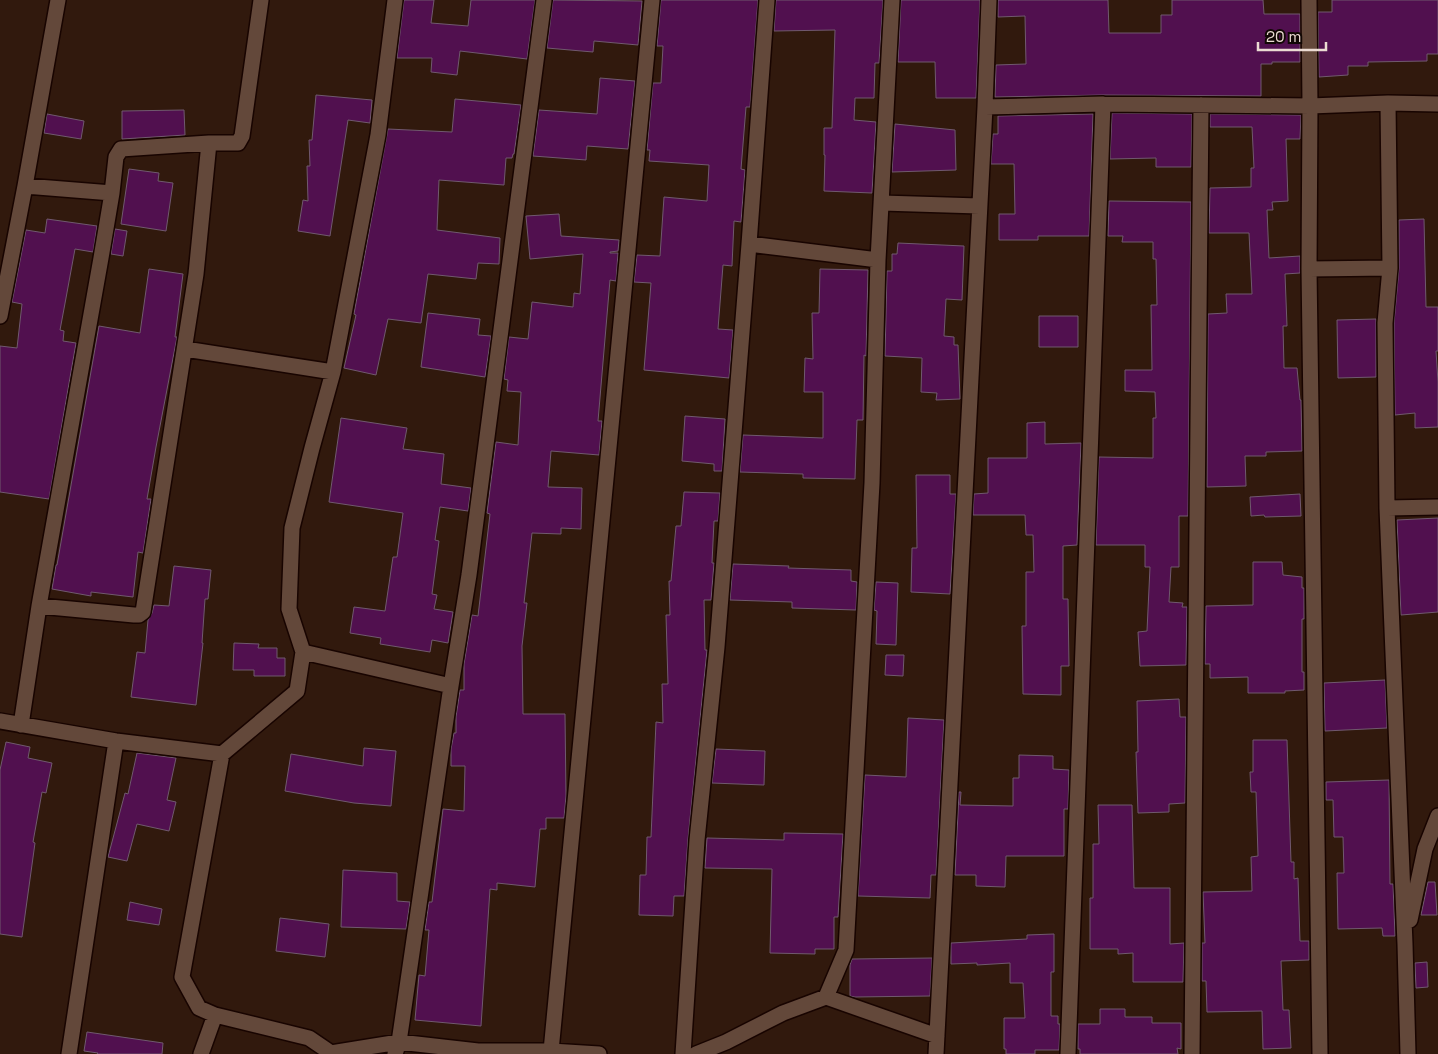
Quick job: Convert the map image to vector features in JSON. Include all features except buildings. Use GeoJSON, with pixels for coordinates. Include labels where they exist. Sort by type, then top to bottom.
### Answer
{"type":"FeatureCollection","features":[{"type":"Feature","properties":{"kind":"street"},"geometry":{"type":"LineString","coordinates":[[0,316],[58,0]]}},
{"type":"Feature","properties":{"kind":"street"},"geometry":{"type":"LineString","coordinates":[[21,725],[39,606],[112,193],[116,157],[122,149],[238,143],[242,136],[261,0]]}},
{"type":"Feature","properties":{"kind":"street"},"geometry":{"type":"LineString","coordinates":[[395,0],[378,135],[333,372],[292,528],[289,609],[304,652],[297,691],[222,754],[182,977],[199,1008],[215,1015],[309,1038],[331,1053],[397,1048],[551,1051],[600,1054]]}},
{"type":"Feature","properties":{"kind":"street"},"geometry":{"type":"LineString","coordinates":[[397,1048],[469,575],[544,0]]}},
{"type":"Feature","properties":{"kind":"street"},"geometry":{"type":"LineString","coordinates":[[551,1051],[652,0]]}},
{"type":"Feature","properties":{"kind":"street"},"geometry":{"type":"LineString","coordinates":[[683,1054],[697,840],[717,647],[767,0]]}},
{"type":"Feature","properties":{"kind":"street"},"geometry":{"type":"LineString","coordinates":[[826,997],[846,950],[872,483],[878,260],[892,0]]}},
{"type":"Feature","properties":{"kind":"street"},"geometry":{"type":"LineString","coordinates":[[936,1054],[989,0]]}},
{"type":"Feature","properties":{"kind":"street"},"geometry":{"type":"LineString","coordinates":[[1309,0],[1310,269],[1320,1054]]}},
{"type":"Feature","properties":{"kind":"street"},"geometry":{"type":"LineString","coordinates":[[985,107],[1103,104],[1310,106],[1438,104]]}},
{"type":"Feature","properties":{"kind":"street"},"geometry":{"type":"LineString","coordinates":[[1068,1054],[1103,104]]}},
{"type":"Feature","properties":{"kind":"street"},"geometry":{"type":"LineString","coordinates":[[1388,104],[1390,268],[1385,323],[1387,508],[1408,1054]]}},
{"type":"Feature","properties":{"kind":"street"},"geometry":{"type":"LineString","coordinates":[[1192,1054],[1201,105]]}},
{"type":"Feature","properties":{"kind":"street"},"geometry":{"type":"LineString","coordinates":[[39,606],[134,615],[139,615],[143,612],[196,274],[209,143]]}},
{"type":"Feature","properties":{"kind":"street"},"geometry":{"type":"LineString","coordinates":[[25,186],[112,193]]}},
{"type":"Feature","properties":{"kind":"street"},"geometry":{"type":"LineString","coordinates":[[882,203],[979,206]]}},
{"type":"Feature","properties":{"kind":"street"},"geometry":{"type":"LineString","coordinates":[[749,244],[878,260]]}},
{"type":"Feature","properties":{"kind":"street"},"geometry":{"type":"LineString","coordinates":[[1310,269],[1390,268]]}},
{"type":"Feature","properties":{"kind":"street"},"geometry":{"type":"LineString","coordinates":[[185,349],[333,372]]}},
{"type":"Feature","properties":{"kind":"street"},"geometry":{"type":"LineString","coordinates":[[1387,508],[1438,507]]}},
{"type":"Feature","properties":{"kind":"street"},"geometry":{"type":"LineString","coordinates":[[304,652],[451,686]]}},
{"type":"Feature","properties":{"kind":"street"},"geometry":{"type":"LineString","coordinates":[[0,721],[116,740],[222,754]]}},
{"type":"Feature","properties":{"kind":"street"},"geometry":{"type":"LineString","coordinates":[[69,1054],[116,740]]}},
{"type":"Feature","properties":{"kind":"street"},"geometry":{"type":"LineString","coordinates":[[1405,944],[1425,849],[1438,816]]}},
{"type":"Feature","properties":{"kind":"street"},"geometry":{"type":"LineString","coordinates":[[696,1054],[726,1042],[783,1013],[826,997],[937,1036]]}},
{"type":"Feature","properties":{"kind":"street"},"geometry":{"type":"LineString","coordinates":[[202,1054],[215,1015]]}}]}
